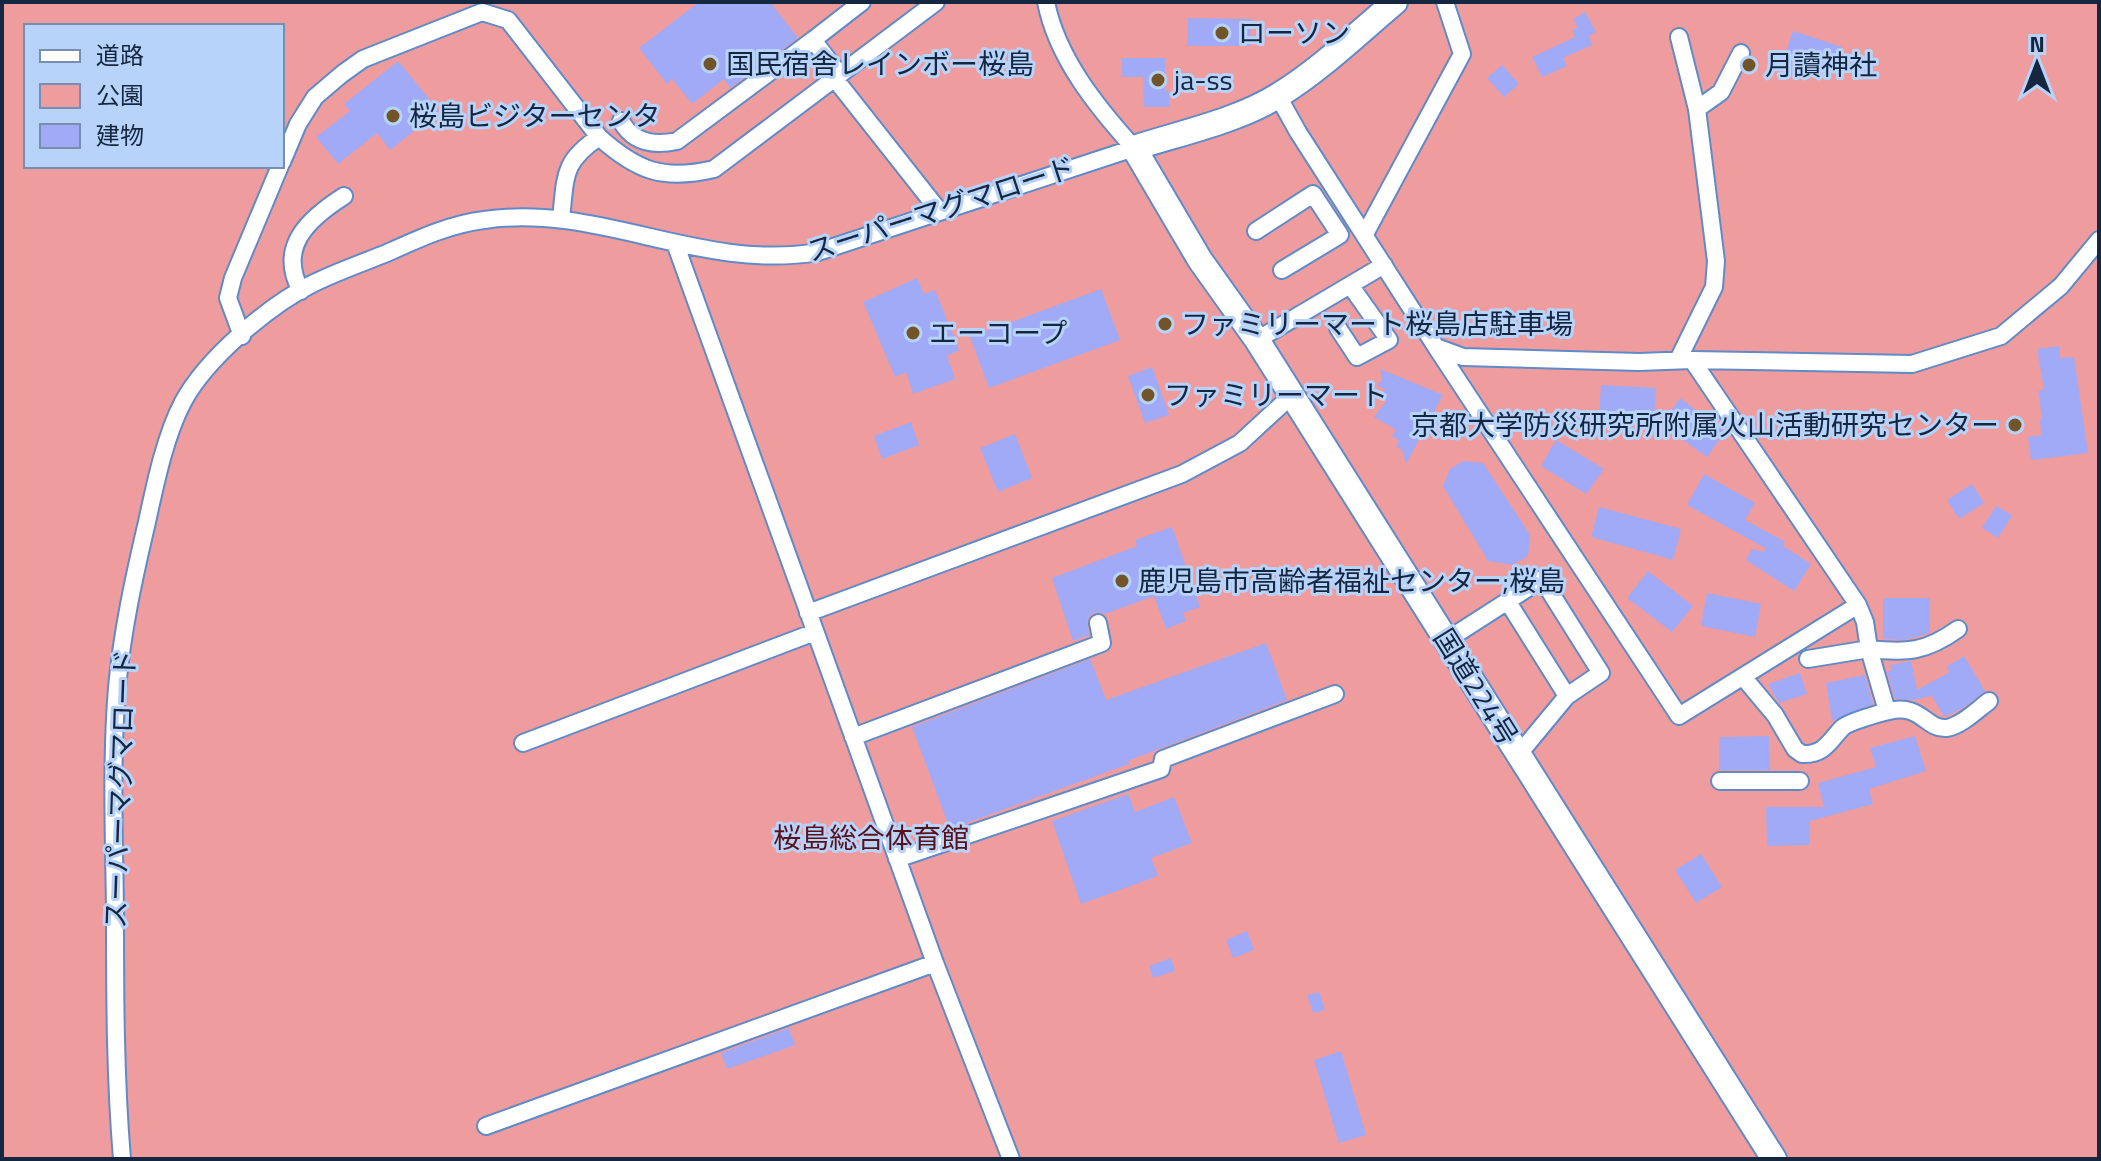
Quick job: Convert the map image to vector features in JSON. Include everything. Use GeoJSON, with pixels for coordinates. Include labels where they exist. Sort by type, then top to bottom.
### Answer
{"type":"FeatureCollection","features":[{"type":"Feature","properties":{"kind":"highway"},"geometry":{"type":"LineString","coordinates":[[1134,148],[1253,108],[1278,96],[1317,68],[1395,2]]}},
{"type":"Feature","properties":{"kind":"highway","name":"国道224号"},"geometry":{"type":"LineString","coordinates":[[1134,148],[1200,260],[1257,340],[1774,1159]]}},
{"type":"Feature","properties":{"kind":"street"},"geometry":{"type":"LineString","coordinates":[[621,121],[626,131],[637,139],[652,144],[677,141],[862,2]]}},
{"type":"Feature","properties":{"kind":"street"},"geometry":{"type":"LineString","coordinates":[[284,157],[298,124],[315,97],[342,74],[363,59],[482,12],[508,20],[599,137],[638,166],[659,173],[688,175],[714,169],[936,2]]}},
{"type":"Feature","properties":{"kind":"street"},"geometry":{"type":"LineString","coordinates":[[1046,2],[1050,20],[1066,55],[1104,114],[1134,148]]}},
{"type":"Feature","properties":{"kind":"street"},"geometry":{"type":"LineString","coordinates":[[1365,234],[1462,54],[1445,2]]}},
{"type":"Feature","properties":{"kind":"street"},"geometry":{"type":"LineString","coordinates":[[1679,37],[1697,109],[1716,261],[1714,287],[1685,360]]}},
{"type":"Feature","properties":{"kind":"street"},"geometry":{"type":"LineString","coordinates":[[813,40],[837,77],[940,212]]}},
{"type":"Feature","properties":{"kind":"street"},"geometry":{"type":"LineString","coordinates":[[1697,109],[1721,92],[1741,53]]}},
{"type":"Feature","properties":{"kind":"street"},"geometry":{"type":"LineString","coordinates":[[1278,96],[1436,347],[1679,716],[1858,605]]}},
{"type":"Feature","properties":{"kind":"street"},"geometry":{"type":"LineString","coordinates":[[561,218],[568,166],[574,156],[599,137]]}},
{"type":"Feature","properties":{"kind":"street","name":"スーパーマグマロード"},"geometry":{"type":"LineString","coordinates":[[122,1159],[116,1083],[114,779],[117,689],[129,598],[159,466],[183,402],[211,363],[266,315],[301,291],[444,229],[482,220],[561,218],[713,252],[789,257],[818,252],[1134,148]]}},
{"type":"Feature","properties":{"kind":"street"},"geometry":{"type":"LineString","coordinates":[[242,336],[228,298],[230,288],[279,168]]}},
{"type":"Feature","properties":{"kind":"street"},"geometry":{"type":"LineString","coordinates":[[1256,231],[1313,194],[1340,235],[1282,270]]}},
{"type":"Feature","properties":{"kind":"street"},"geometry":{"type":"LineString","coordinates":[[301,291],[293,277],[290,262],[295,246],[322,210],[344,196]]}},
{"type":"Feature","properties":{"kind":"street"},"geometry":{"type":"LineString","coordinates":[[1436,347],[1463,357],[1624,362],[1685,360],[1912,364],[2001,336],[2061,286],[2099,240]]}},
{"type":"Feature","properties":{"kind":"street"},"geometry":{"type":"LineString","coordinates":[[675,243],[935,963],[1011,1159]]}},
{"type":"Feature","properties":{"kind":"street"},"geometry":{"type":"LineString","coordinates":[[1257,340],[1384,265]]}},
{"type":"Feature","properties":{"kind":"street"},"geometry":{"type":"LineString","coordinates":[[1338,328],[1357,357],[1389,340],[1350,285]]}},
{"type":"Feature","properties":{"kind":"street"},"geometry":{"type":"LineString","coordinates":[[1685,360],[1858,605],[1887,711]]}},
{"type":"Feature","properties":{"kind":"street"},"geometry":{"type":"LineString","coordinates":[[808,613],[1182,474],[1240,443],[1292,395]]}},
{"type":"Feature","properties":{"kind":"street"},"geometry":{"type":"LineString","coordinates":[[1447,640],[1542,579],[1601,673],[1567,696],[1519,754]]}},
{"type":"Feature","properties":{"kind":"street"},"geometry":{"type":"LineString","coordinates":[[1508,602],[1567,696]]}},
{"type":"Feature","properties":{"kind":"street"},"geometry":{"type":"LineString","coordinates":[[853,737],[1102,643],[1098,623]]}},
{"type":"Feature","properties":{"kind":"street"},"geometry":{"type":"LineString","coordinates":[[1808,659],[1869,649],[1913,651],[1934,645],[1958,629]]}},
{"type":"Feature","properties":{"kind":"street"},"geometry":{"type":"LineString","coordinates":[[523,743],[815,632]]}},
{"type":"Feature","properties":{"kind":"street"},"geometry":{"type":"LineString","coordinates":[[1744,678],[1775,715],[1795,749],[1802,754],[1819,752],[1831,744],[1842,728],[1887,711],[1900,709],[1918,712],[1935,726],[1945,728],[1957,724],[1989,701]]}},
{"type":"Feature","properties":{"kind":"street"},"geometry":{"type":"LineString","coordinates":[[897,859],[1161,769],[1163,759],[1335,694]]}},
{"type":"Feature","properties":{"kind":"street"},"geometry":{"type":"LineString","coordinates":[[1720,781],[1797,781],[1795,749]]}},
{"type":"Feature","properties":{"kind":"street"},"geometry":{"type":"LineString","coordinates":[[486,1126],[935,963]]}},
{"type":"Feature","properties":{"kind":"green space","name":"桜島総合体育館"},"geometry":{"type":"Polygon","coordinates":[[[2,2],[2099,2],[2099,1159],[2,1159],[2,2]]]}},
{"type":"Feature","properties":{"kind":"building","name":"国民宿舎レインボー桜島"},"geometry":{"type":"Polygon","coordinates":[[[699,2],[770,2],[798,38],[730,88],[724,79],[692,104],[672,79],[667,84],[639,48],[699,2]]]}},
{"type":"Feature","properties":{"kind":"building"},"geometry":{"type":"Polygon","coordinates":[[[1585,12],[1596,32],[1589,36],[1592,45],[1563,58],[1567,66],[1542,77],[1532,57],[1575,37],[1572,30],[1578,28],[1573,19],[1585,12]]]}},
{"type":"Feature","properties":{"kind":"building"},"geometry":{"type":"Polygon","coordinates":[[[1188,18],[1251,19],[1250,46],[1187,46],[1188,18]]]}},
{"type":"Feature","properties":{"kind":"building"},"geometry":{"type":"Polygon","coordinates":[[[1793,31],[1842,47],[1835,67],[1786,51],[1793,31]]]}},
{"type":"Feature","properties":{"kind":"building"},"geometry":{"type":"Polygon","coordinates":[[[1122,58],[1165,58],[1165,91],[1169,91],[1169,107],[1144,107],[1143,77],[1122,77],[1122,58]]]}},
{"type":"Feature","properties":{"kind":"building","name":"桜島ビジターセンタ"},"geometry":{"type":"Polygon","coordinates":[[[398,61],[439,111],[390,150],[377,133],[338,164],[316,137],[350,111],[344,104],[398,61]]]}},
{"type":"Feature","properties":{"kind":"building"},"geometry":{"type":"Polygon","coordinates":[[[1502,65],[1519,84],[1504,97],[1487,78],[1502,65]]]}},
{"type":"Feature","properties":{"kind":"building"},"geometry":{"type":"Polygon","coordinates":[[[917,278],[924,294],[935,290],[959,350],[947,356],[955,379],[913,394],[906,372],[895,377],[863,302],[917,278]]]}},
{"type":"Feature","properties":{"kind":"building"},"geometry":{"type":"Polygon","coordinates":[[[1101,289],[1120,340],[989,388],[970,337],[1101,289]]]}},
{"type":"Feature","properties":{"kind":"building"},"geometry":{"type":"Polygon","coordinates":[[[2059,346],[2060,358],[2074,357],[2088,453],[2031,460],[2028,437],[2041,435],[2038,391],[2044,390],[2037,349],[2059,346]]]}},
{"type":"Feature","properties":{"kind":"building","name":"ファミリーマート"},"geometry":{"type":"Polygon","coordinates":[[[1152,367],[1169,415],[1145,423],[1128,376],[1152,367]]]}},
{"type":"Feature","properties":{"kind":"building"},"geometry":{"type":"Polygon","coordinates":[[[1380,369],[1443,395],[1406,464],[1402,450],[1396,446],[1399,441],[1392,436],[1396,430],[1374,417],[1387,400],[1380,396],[1385,390],[1377,385],[1382,380],[1380,369]]]}},
{"type":"Feature","properties":{"kind":"building"},"geometry":{"type":"Polygon","coordinates":[[[1601,385],[1656,388],[1654,420],[1599,416],[1601,385]]]}},
{"type":"Feature","properties":{"kind":"building"},"geometry":{"type":"Polygon","coordinates":[[[1680,398],[1725,432],[1707,457],[1661,425],[1680,398]]]}},
{"type":"Feature","properties":{"kind":"building"},"geometry":{"type":"Polygon","coordinates":[[[911,422],[919,445],[882,459],[874,436],[911,422]]]}},
{"type":"Feature","properties":{"kind":"building"},"geometry":{"type":"Polygon","coordinates":[[[1015,434],[1032,478],[998,492],[980,448],[1015,434]]]}},
{"type":"Feature","properties":{"kind":"building"},"geometry":{"type":"Polygon","coordinates":[[[1556,440],[1604,469],[1586,494],[1541,466],[1556,440]]]}},
{"type":"Feature","properties":{"kind":"building"},"geometry":{"type":"Polygon","coordinates":[[[1463,461],[1483,463],[1530,535],[1528,556],[1512,565],[1488,561],[1443,486],[1450,469],[1463,461]]]}},
{"type":"Feature","properties":{"kind":"building"},"geometry":{"type":"Polygon","coordinates":[[[1704,474],[1755,503],[1745,520],[1785,542],[1783,546],[1811,564],[1794,591],[1746,560],[1752,549],[1764,552],[1765,548],[1687,505],[1704,474]]]}},
{"type":"Feature","properties":{"kind":"building"},"geometry":{"type":"Polygon","coordinates":[[[1972,484],[1984,503],[1959,519],[1947,500],[1972,484]]]}},
{"type":"Feature","properties":{"kind":"building"},"geometry":{"type":"Polygon","coordinates":[[[1996,506],[2012,515],[1998,538],[1982,528],[1996,506]]]}},
{"type":"Feature","properties":{"kind":"building"},"geometry":{"type":"Polygon","coordinates":[[[1599,507],[1681,529],[1673,560],[1591,537],[1599,507]]]}},
{"type":"Feature","properties":{"kind":"building","name":"鹿児島市高齢者福祉センター;桜島"},"geometry":{"type":"Polygon","coordinates":[[[1172,527],[1200,607],[1183,613],[1186,621],[1166,629],[1154,596],[1105,614],[1091,614],[1087,620],[1089,635],[1073,641],[1052,578],[1137,546],[1135,540],[1172,527]]]}},
{"type":"Feature","properties":{"kind":"building"},"geometry":{"type":"Polygon","coordinates":[[[1648,571],[1693,606],[1672,632],[1627,598],[1648,571]]]}},
{"type":"Feature","properties":{"kind":"building"},"geometry":{"type":"Polygon","coordinates":[[[1707,593],[1761,604],[1755,637],[1701,626],[1707,593]]]}},
{"type":"Feature","properties":{"kind":"building"},"geometry":{"type":"Polygon","coordinates":[[[1883,598],[1930,598],[1930,633],[1905,640],[1883,639],[1883,598]]]}},
{"type":"Feature","properties":{"kind":"building"},"geometry":{"type":"Polygon","coordinates":[[[1266,643],[1287,700],[1128,761],[1129,764],[950,829],[912,727],[1090,659],[1106,700],[1266,643]]]}},
{"type":"Feature","properties":{"kind":"building"},"geometry":{"type":"Polygon","coordinates":[[[1964,656],[1985,691],[1963,708],[1944,717],[1932,696],[1895,699],[1887,671],[1892,671],[1890,665],[1911,661],[1917,690],[1950,672],[1946,667],[1964,656]]]}},
{"type":"Feature","properties":{"kind":"building"},"geometry":{"type":"Polygon","coordinates":[[[1800,673],[1807,694],[1779,703],[1768,684],[1800,673]]]}},
{"type":"Feature","properties":{"kind":"building"},"geometry":{"type":"Polygon","coordinates":[[[1865,675],[1873,704],[1832,721],[1826,683],[1865,675]]]}},
{"type":"Feature","properties":{"kind":"building"},"geometry":{"type":"Polygon","coordinates":[[[1769,736],[1770,770],[1719,770],[1719,737],[1769,736]]]}},
{"type":"Feature","properties":{"kind":"building"},"geometry":{"type":"Polygon","coordinates":[[[1915,736],[1926,771],[1869,789],[1873,804],[1810,821],[1810,845],[1767,846],[1766,807],[1824,807],[1818,783],[1876,767],[1870,748],[1915,736]]]}},
{"type":"Feature","properties":{"kind":"building"},"geometry":{"type":"Polygon","coordinates":[[[1128,794],[1135,812],[1174,797],[1192,843],[1151,858],[1158,876],[1081,904],[1052,821],[1128,794]]]}},
{"type":"Feature","properties":{"kind":"building"},"geometry":{"type":"Polygon","coordinates":[[[1701,854],[1722,887],[1696,903],[1675,870],[1701,854]]]}},
{"type":"Feature","properties":{"kind":"building"},"geometry":{"type":"Polygon","coordinates":[[[1247,931],[1254,950],[1233,958],[1226,940],[1247,931]]]}},
{"type":"Feature","properties":{"kind":"building"},"geometry":{"type":"Polygon","coordinates":[[[1171,958],[1175,971],[1153,978],[1149,966],[1171,958]]]}},
{"type":"Feature","properties":{"kind":"building"},"geometry":{"type":"Polygon","coordinates":[[[1319,992],[1325,1010],[1313,1013],[1307,995],[1319,992]]]}},
{"type":"Feature","properties":{"kind":"building"},"geometry":{"type":"Polygon","coordinates":[[[789,1028],[795,1045],[727,1069],[721,1053],[789,1028]]]}},
{"type":"Feature","properties":{"kind":"building"},"geometry":{"type":"Polygon","coordinates":[[[1341,1051],[1366,1135],[1339,1143],[1314,1060],[1341,1051]]]}},
{"type":"Feature","properties":{"kind":"place","name":"ローソン"},"geometry":{"type":"Point","coordinates":[1222,33]}},
{"type":"Feature","properties":{"kind":"place","name":"国民宿舎レインボー桜島"},"geometry":{"type":"Point","coordinates":[710,64]}},
{"type":"Feature","properties":{"kind":"place","name":"月讀神社"},"geometry":{"type":"Point","coordinates":[1749,65]}},
{"type":"Feature","properties":{"kind":"place","name":"ja-ss"},"geometry":{"type":"Point","coordinates":[1158,80]}},
{"type":"Feature","properties":{"kind":"place","name":"桜島ビジターセンタ"},"geometry":{"type":"Point","coordinates":[393,116]}},
{"type":"Feature","properties":{"kind":"place","name":"ファミリーマート桜島店駐車場"},"geometry":{"type":"Point","coordinates":[1165,324]}},
{"type":"Feature","properties":{"kind":"place","name":"エーコープ"},"geometry":{"type":"Point","coordinates":[913,333]}},
{"type":"Feature","properties":{"kind":"place","name":"ファミリーマート"},"geometry":{"type":"Point","coordinates":[1148,395]}},
{"type":"Feature","properties":{"kind":"place","name":"京都大学防災研究所附属火山活動研究センター"},"geometry":{"type":"Point","coordinates":[2015,425]}},
{"type":"Feature","properties":{"kind":"place","name":"鹿児島市高齢者福祉センター;桜島"},"geometry":{"type":"Point","coordinates":[1122,581]}}]}
